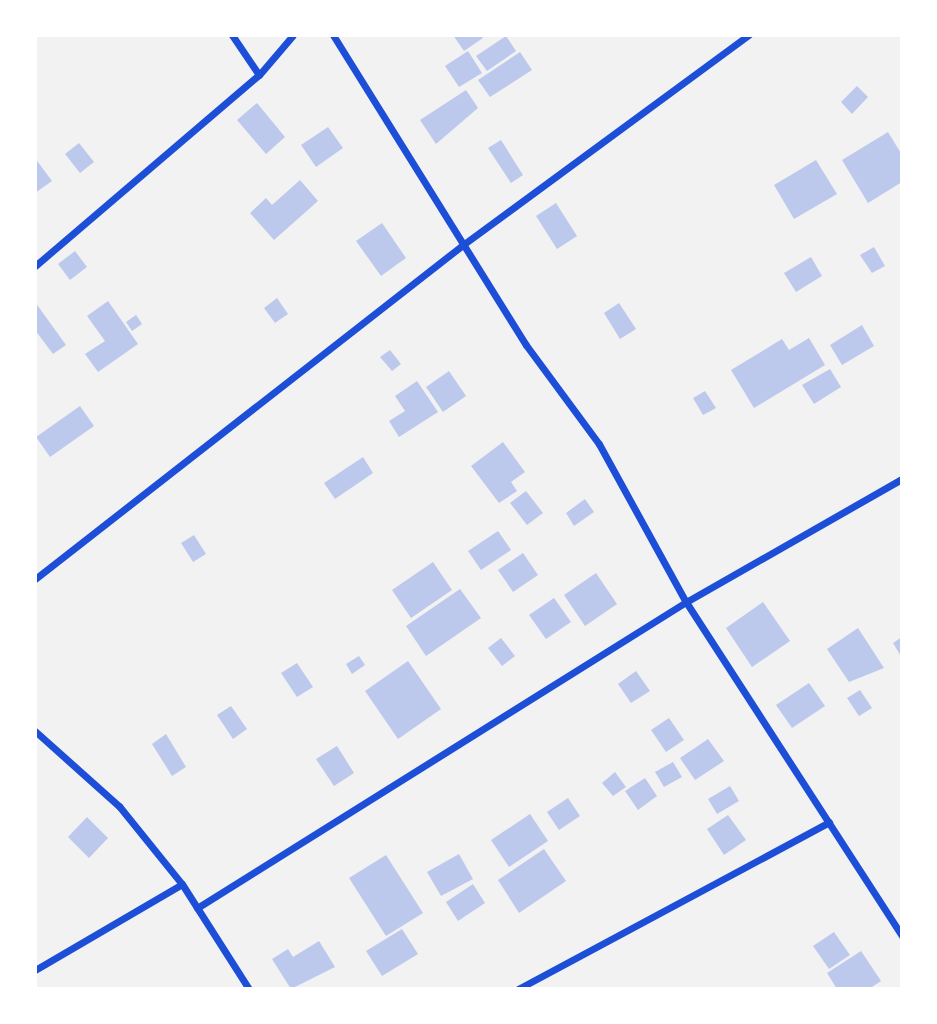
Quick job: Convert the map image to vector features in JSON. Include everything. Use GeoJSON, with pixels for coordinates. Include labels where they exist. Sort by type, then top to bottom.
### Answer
{"type":"FeatureCollection","features":[{"type":"Feature","properties":{"kind":"street"},"geometry":{"type":"LineString","coordinates":[[232,35],[259,75]]}},
{"type":"Feature","properties":{"kind":"street"},"geometry":{"type":"LineString","coordinates":[[35,266],[259,75],[293,35]]}},
{"type":"Feature","properties":{"kind":"street"},"geometry":{"type":"LineString","coordinates":[[333,35],[526,345],[599,444],[686,602],[902,936]]}},
{"type":"Feature","properties":{"kind":"street"},"geometry":{"type":"LineString","coordinates":[[35,579],[464,244],[749,35]]}},
{"type":"Feature","properties":{"kind":"street"},"geometry":{"type":"LineString","coordinates":[[197,908],[686,602],[902,479]]}},
{"type":"Feature","properties":{"kind":"street"},"geometry":{"type":"LineString","coordinates":[[35,730],[119,806],[182,884],[248,989]]}},
{"type":"Feature","properties":{"kind":"street"},"geometry":{"type":"LineString","coordinates":[[518,989],[829,822]]}},
{"type":"Feature","properties":{"kind":"street"},"geometry":{"type":"LineString","coordinates":[[35,970],[182,884]]}},
{"type":"Feature","properties":{"kind":"building"},"geometry":{"type":"Polygon","coordinates":[[[453,35],[481,35],[483,38],[464,51],[453,35]]]}},
{"type":"Feature","properties":{"kind":"building"},"geometry":{"type":"Polygon","coordinates":[[[506,36],[516,51],[487,71],[476,56],[506,36]]]}},
{"type":"Feature","properties":{"kind":"building"},"geometry":{"type":"Polygon","coordinates":[[[468,51],[482,73],[459,87],[445,66],[468,51]]]}},
{"type":"Feature","properties":{"kind":"building"},"geometry":{"type":"Polygon","coordinates":[[[520,52],[532,70],[490,97],[478,80],[520,52]]]}},
{"type":"Feature","properties":{"kind":"building"},"geometry":{"type":"Polygon","coordinates":[[[857,86],[868,97],[852,114],[841,102],[857,86]]]}},
{"type":"Feature","properties":{"kind":"building"},"geometry":{"type":"Polygon","coordinates":[[[466,90],[478,108],[436,144],[420,120],[466,90]]]}},
{"type":"Feature","properties":{"kind":"building"},"geometry":{"type":"Polygon","coordinates":[[[257,103],[285,137],[266,154],[237,120],[257,103]]]}},
{"type":"Feature","properties":{"kind":"building"},"geometry":{"type":"Polygon","coordinates":[[[328,127],[343,148],[316,167],[301,145],[328,127]]]}},
{"type":"Feature","properties":{"kind":"building"},"geometry":{"type":"Polygon","coordinates":[[[888,132],[902,155],[902,182],[868,203],[842,160],[888,132]]]}},
{"type":"Feature","properties":{"kind":"building"},"geometry":{"type":"Polygon","coordinates":[[[501,140],[523,175],[511,183],[488,148],[501,140]]]}},
{"type":"Feature","properties":{"kind":"building"},"geometry":{"type":"Polygon","coordinates":[[[79,143],[94,162],[80,173],[65,154],[79,143]]]}},
{"type":"Feature","properties":{"kind":"building"},"geometry":{"type":"Polygon","coordinates":[[[35,158],[52,181],[35,193],[35,158]]]}},
{"type":"Feature","properties":{"kind":"building"},"geometry":{"type":"Polygon","coordinates":[[[816,160],[837,194],[794,219],[774,185],[816,160]]]}},
{"type":"Feature","properties":{"kind":"building"},"geometry":{"type":"Polygon","coordinates":[[[300,180],[318,201],[274,240],[250,213],[266,198],[272,205],[300,180]]]}},
{"type":"Feature","properties":{"kind":"building"},"geometry":{"type":"Polygon","coordinates":[[[556,203],[577,236],[557,249],[536,216],[556,203]]]}},
{"type":"Feature","properties":{"kind":"building"},"geometry":{"type":"Polygon","coordinates":[[[382,223],[406,258],[381,276],[356,241],[382,223]]]}},
{"type":"Feature","properties":{"kind":"building"},"geometry":{"type":"Polygon","coordinates":[[[874,247],[885,266],[872,273],[860,255],[874,247]]]}},
{"type":"Feature","properties":{"kind":"building"},"geometry":{"type":"Polygon","coordinates":[[[75,251],[87,267],[70,280],[58,264],[75,251]]]}},
{"type":"Feature","properties":{"kind":"building"},"geometry":{"type":"Polygon","coordinates":[[[811,257],[822,276],[796,292],[784,273],[811,257]]]}},
{"type":"Feature","properties":{"kind":"building"},"geometry":{"type":"Polygon","coordinates":[[[277,298],[288,314],[275,323],[264,308],[277,298]]]}},
{"type":"Feature","properties":{"kind":"building"},"geometry":{"type":"Polygon","coordinates":[[[108,301],[138,344],[98,372],[85,354],[105,341],[87,316],[108,301]]]}},
{"type":"Feature","properties":{"kind":"building"},"geometry":{"type":"Polygon","coordinates":[[[35,302],[66,345],[53,354],[35,330],[35,302]]]}},
{"type":"Feature","properties":{"kind":"building"},"geometry":{"type":"Polygon","coordinates":[[[619,303],[636,329],[620,339],[604,313],[619,303]]]}},
{"type":"Feature","properties":{"kind":"building"},"geometry":{"type":"Polygon","coordinates":[[[136,315],[142,324],[132,331],[126,322],[136,315]]]}},
{"type":"Feature","properties":{"kind":"building"},"geometry":{"type":"Polygon","coordinates":[[[862,325],[874,346],[842,365],[830,345],[862,325]]]}},
{"type":"Feature","properties":{"kind":"building"},"geometry":{"type":"Polygon","coordinates":[[[809,338],[825,365],[754,408],[731,370],[782,339],[789,350],[809,338]]]}},
{"type":"Feature","properties":{"kind":"building"},"geometry":{"type":"Polygon","coordinates":[[[390,350],[401,364],[392,371],[380,357],[390,350]]]}},
{"type":"Feature","properties":{"kind":"building"},"geometry":{"type":"Polygon","coordinates":[[[830,369],[841,387],[814,404],[802,385],[830,369]]]}},
{"type":"Feature","properties":{"kind":"building"},"geometry":{"type":"Polygon","coordinates":[[[449,371],[466,396],[443,412],[426,387],[449,371]]]}},
{"type":"Feature","properties":{"kind":"building"},"geometry":{"type":"Polygon","coordinates":[[[417,381],[438,412],[399,437],[389,421],[405,411],[395,396],[417,381]]]}},
{"type":"Feature","properties":{"kind":"building"},"geometry":{"type":"Polygon","coordinates":[[[705,391],[716,408],[703,415],[693,398],[705,391]]]}},
{"type":"Feature","properties":{"kind":"building"},"geometry":{"type":"Polygon","coordinates":[[[80,406],[94,426],[50,457],[36,437],[80,406]]]}},
{"type":"Feature","properties":{"kind":"building"},"geometry":{"type":"Polygon","coordinates":[[[503,442],[525,472],[511,482],[517,491],[499,503],[471,466],[503,442]]]}},
{"type":"Feature","properties":{"kind":"building"},"geometry":{"type":"Polygon","coordinates":[[[363,457],[373,473],[335,499],[324,483],[363,457]]]}},
{"type":"Feature","properties":{"kind":"building"},"geometry":{"type":"Polygon","coordinates":[[[526,491],[543,513],[527,525],[510,503],[526,491]]]}},
{"type":"Feature","properties":{"kind":"building"},"geometry":{"type":"Polygon","coordinates":[[[585,499],[594,512],[574,526],[566,513],[585,499]]]}},
{"type":"Feature","properties":{"kind":"building"},"geometry":{"type":"Polygon","coordinates":[[[498,531],[511,550],[481,570],[468,551],[498,531]]]}},
{"type":"Feature","properties":{"kind":"building"},"geometry":{"type":"Polygon","coordinates":[[[194,535],[206,554],[193,562],[181,543],[194,535]]]}},
{"type":"Feature","properties":{"kind":"building"},"geometry":{"type":"Polygon","coordinates":[[[523,553],[538,575],[513,592],[498,570],[523,553]]]}},
{"type":"Feature","properties":{"kind":"building"},"geometry":{"type":"Polygon","coordinates":[[[433,562],[452,590],[411,618],[392,590],[433,562]]]}},
{"type":"Feature","properties":{"kind":"building"},"geometry":{"type":"Polygon","coordinates":[[[596,573],[617,604],[585,626],[564,595],[596,573]]]}},
{"type":"Feature","properties":{"kind":"building"},"geometry":{"type":"Polygon","coordinates":[[[460,589],[481,618],[426,656],[406,626],[460,589]]]}},
{"type":"Feature","properties":{"kind":"building"},"geometry":{"type":"Polygon","coordinates":[[[554,598],[571,622],[546,639],[529,615],[554,598]]]}},
{"type":"Feature","properties":{"kind":"building"},"geometry":{"type":"Polygon","coordinates":[[[763,602],[790,641],[752,667],[726,628],[763,602]]]}},
{"type":"Feature","properties":{"kind":"building"},"geometry":{"type":"Polygon","coordinates":[[[858,628],[884,668],[849,682],[827,649],[858,628]]]}},
{"type":"Feature","properties":{"kind":"building"},"geometry":{"type":"Polygon","coordinates":[[[902,637],[902,658],[893,643],[902,637]]]}},
{"type":"Feature","properties":{"kind":"building"},"geometry":{"type":"Polygon","coordinates":[[[501,638],[515,656],[502,666],[488,648],[501,638]]]}},
{"type":"Feature","properties":{"kind":"building"},"geometry":{"type":"Polygon","coordinates":[[[359,656],[365,665],[352,674],[346,664],[359,656]]]}},
{"type":"Feature","properties":{"kind":"building"},"geometry":{"type":"Polygon","coordinates":[[[408,661],[441,709],[398,739],[365,691],[408,661]]]}},
{"type":"Feature","properties":{"kind":"building"},"geometry":{"type":"Polygon","coordinates":[[[297,663],[313,687],[297,697],[281,673],[297,663]]]}},
{"type":"Feature","properties":{"kind":"building"},"geometry":{"type":"Polygon","coordinates":[[[636,671],[650,691],[631,703],[618,684],[636,671]]]}},
{"type":"Feature","properties":{"kind":"building"},"geometry":{"type":"Polygon","coordinates":[[[809,683],[825,706],[792,728],[776,705],[809,683]]]}},
{"type":"Feature","properties":{"kind":"building"},"geometry":{"type":"Polygon","coordinates":[[[860,690],[872,708],[859,716],[847,698],[860,690]]]}},
{"type":"Feature","properties":{"kind":"building"},"geometry":{"type":"Polygon","coordinates":[[[231,706],[247,729],[233,739],[217,715],[231,706]]]}},
{"type":"Feature","properties":{"kind":"building"},"geometry":{"type":"Polygon","coordinates":[[[669,718],[684,740],[666,752],[651,730],[669,718]]]}},
{"type":"Feature","properties":{"kind":"building"},"geometry":{"type":"Polygon","coordinates":[[[166,734],[186,767],[172,776],[152,744],[166,734]]]}},
{"type":"Feature","properties":{"kind":"building"},"geometry":{"type":"Polygon","coordinates":[[[708,739],[724,761],[695,780],[680,758],[708,739]]]}},
{"type":"Feature","properties":{"kind":"building"},"geometry":{"type":"Polygon","coordinates":[[[337,746],[354,773],[334,786],[316,759],[337,746]]]}},
{"type":"Feature","properties":{"kind":"building"},"geometry":{"type":"Polygon","coordinates":[[[673,762],[682,777],[664,787],[655,772],[673,762]]]}},
{"type":"Feature","properties":{"kind":"building"},"geometry":{"type":"Polygon","coordinates":[[[615,772],[626,787],[613,796],[602,783],[615,772]]]}},
{"type":"Feature","properties":{"kind":"building"},"geometry":{"type":"Polygon","coordinates":[[[645,778],[657,796],[638,810],[625,791],[645,778]]]}},
{"type":"Feature","properties":{"kind":"building"},"geometry":{"type":"Polygon","coordinates":[[[730,786],[739,801],[717,814],[708,799],[730,786]]]}},
{"type":"Feature","properties":{"kind":"building"},"geometry":{"type":"Polygon","coordinates":[[[568,798],[580,816],[559,830],[547,812],[568,798]]]}},
{"type":"Feature","properties":{"kind":"building"},"geometry":{"type":"Polygon","coordinates":[[[530,814],[548,841],[509,867],[491,840],[530,814]]]}},
{"type":"Feature","properties":{"kind":"building"},"geometry":{"type":"Polygon","coordinates":[[[728,815],[746,840],[724,855],[707,829],[728,815]]]}},
{"type":"Feature","properties":{"kind":"building"},"geometry":{"type":"Polygon","coordinates":[[[87,817],[108,838],[89,858],[68,837],[87,817]]]}},
{"type":"Feature","properties":{"kind":"building"},"geometry":{"type":"Polygon","coordinates":[[[544,849],[566,881],[519,913],[498,880],[544,849]]]}},
{"type":"Feature","properties":{"kind":"building"},"geometry":{"type":"Polygon","coordinates":[[[459,854],[473,879],[441,896],[427,872],[459,854]]]}},
{"type":"Feature","properties":{"kind":"building"},"geometry":{"type":"Polygon","coordinates":[[[386,855],[423,913],[386,936],[349,878],[386,855]]]}},
{"type":"Feature","properties":{"kind":"building"},"geometry":{"type":"Polygon","coordinates":[[[473,884],[485,903],[458,921],[446,902],[473,884]]]}},
{"type":"Feature","properties":{"kind":"building"},"geometry":{"type":"Polygon","coordinates":[[[402,929],[418,954],[382,976],[366,951],[402,929]]]}},
{"type":"Feature","properties":{"kind":"building"},"geometry":{"type":"Polygon","coordinates":[[[834,932],[850,955],[829,969],[813,946],[834,932]]]}},
{"type":"Feature","properties":{"kind":"building"},"geometry":{"type":"Polygon","coordinates":[[[319,941],[335,967],[291,989],[272,959],[288,949],[293,957],[319,941]]]}},
{"type":"Feature","properties":{"kind":"building"},"geometry":{"type":"Polygon","coordinates":[[[861,951],[881,981],[869,989],[837,989],[827,973],[861,951]]]}}]}
